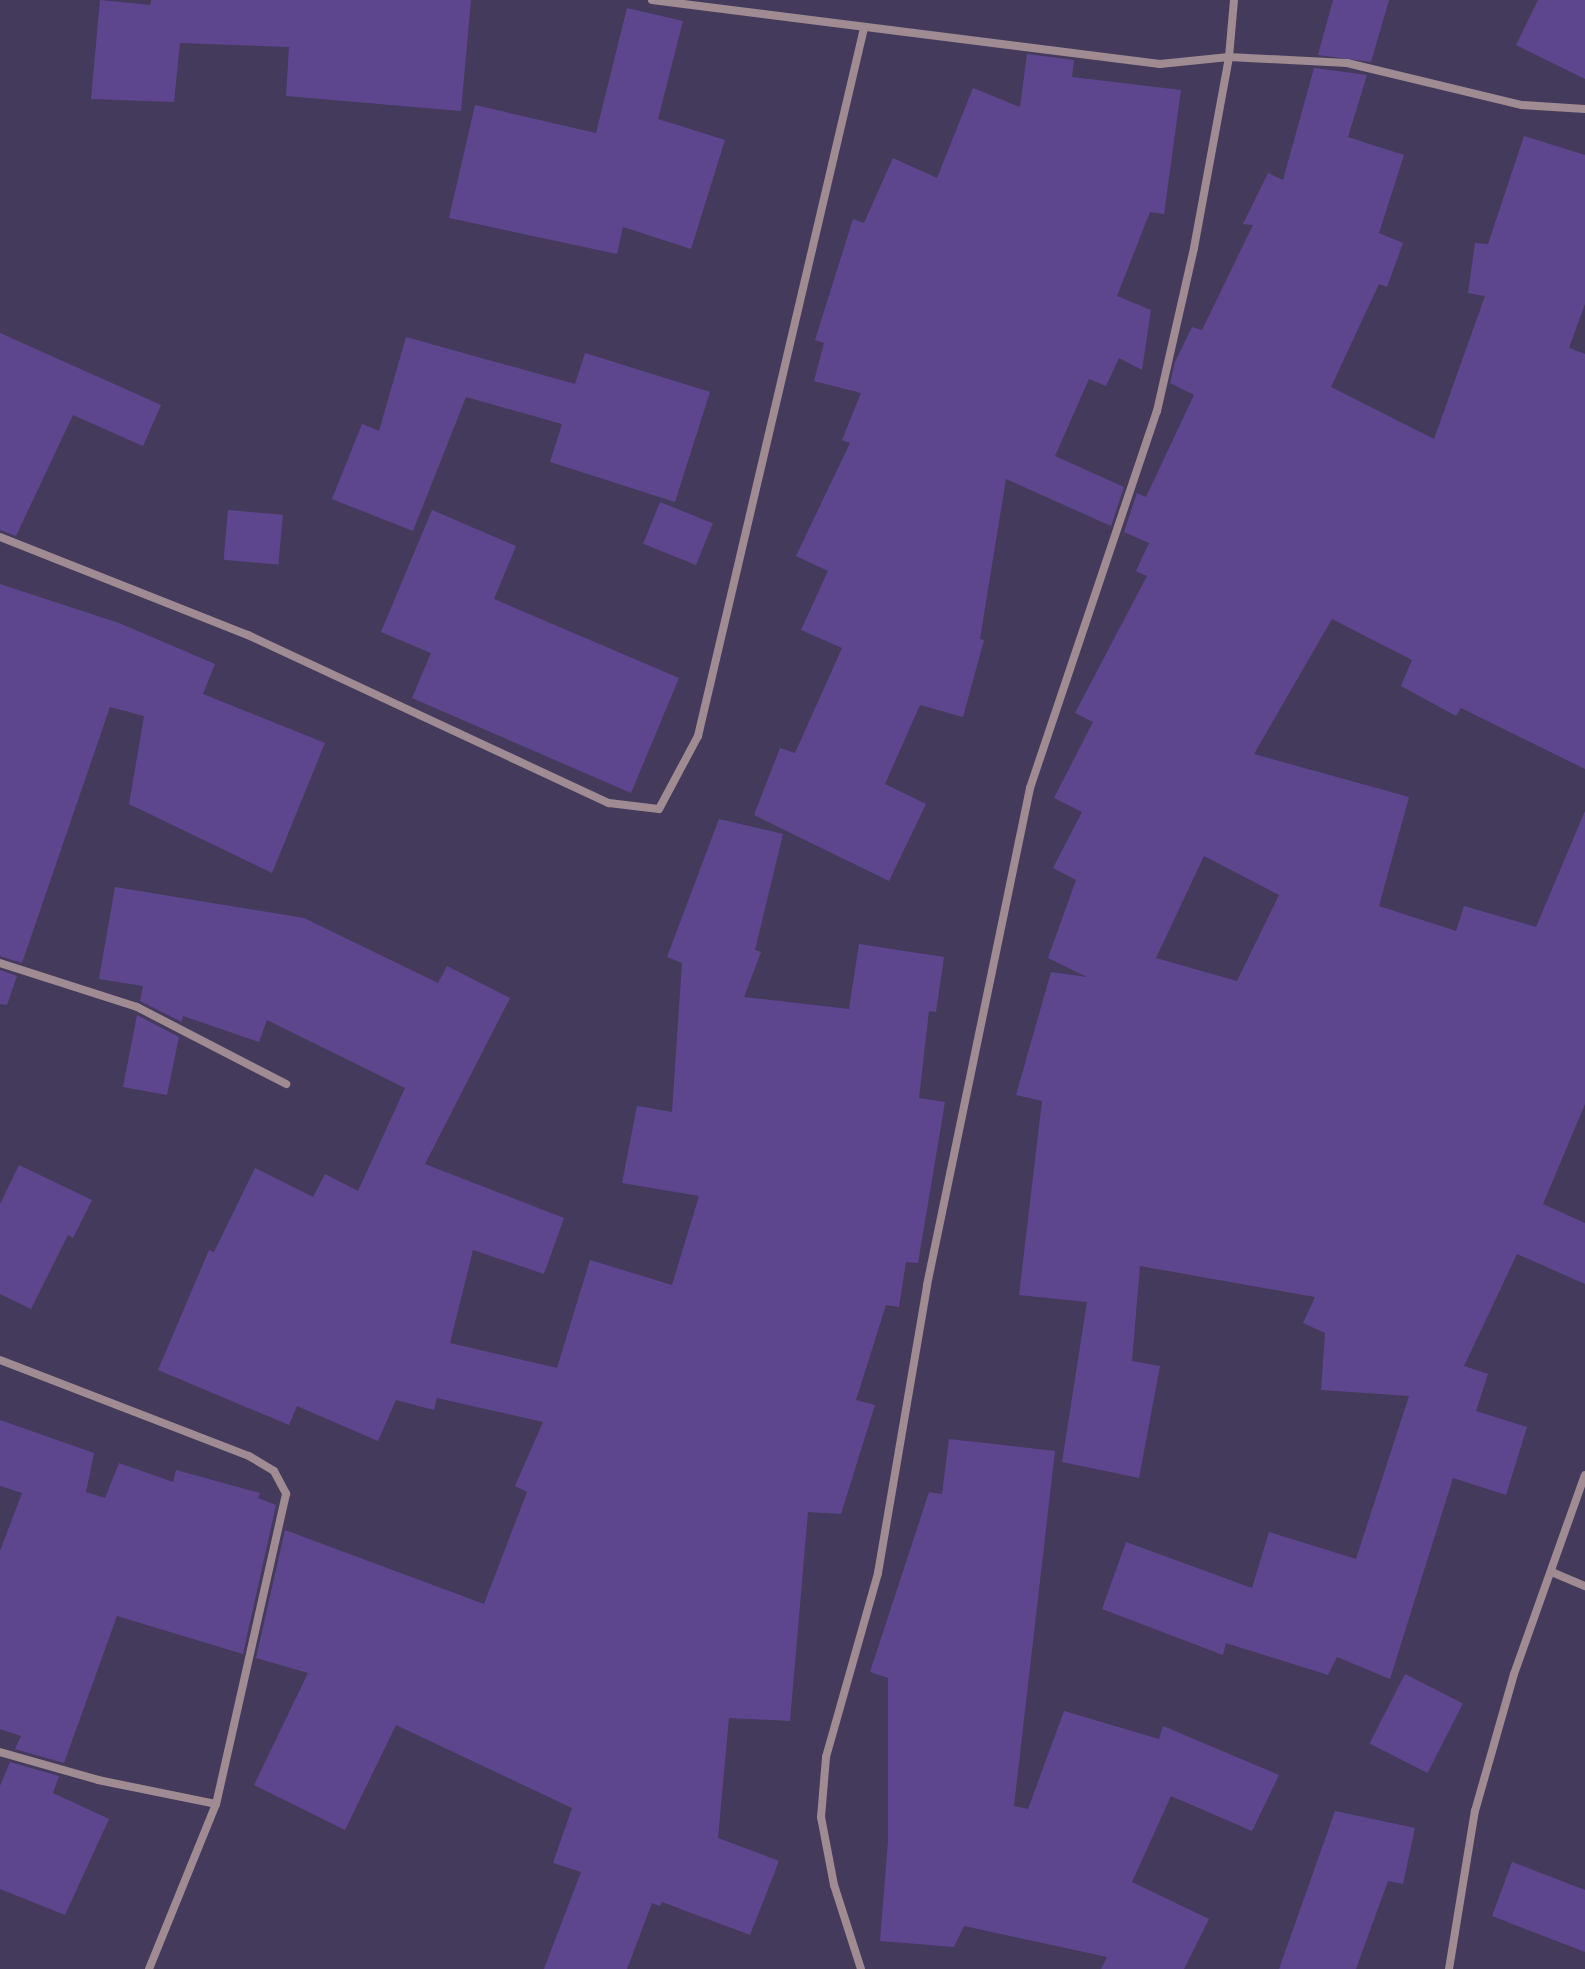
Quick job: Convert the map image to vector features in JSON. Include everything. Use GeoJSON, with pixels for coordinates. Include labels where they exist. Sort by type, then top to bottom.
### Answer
{"type":"FeatureCollection","features":[{"type":"Feature","properties":{"kind":"street"},"geometry":{"type":"LineString","coordinates":[[652,0],[1160,64],[1229,57],[1347,63],[1522,105],[1585,109]]}},
{"type":"Feature","properties":{"kind":"street"},"geometry":{"type":"LineString","coordinates":[[861,1969],[834,1885],[821,1817],[826,1757],[878,1573],[927,1285],[1030,788],[1157,411],[1194,248],[1229,57],[1234,0]]}},
{"type":"Feature","properties":{"kind":"street"},"geometry":{"type":"LineString","coordinates":[[0,537],[248,635],[609,803],[659,809],[698,736],[864,28]]}},
{"type":"Feature","properties":{"kind":"street"},"geometry":{"type":"LineString","coordinates":[[0,963],[137,1007],[286,1084]]}},
{"type":"Feature","properties":{"kind":"street"},"geometry":{"type":"LineString","coordinates":[[0,1360],[249,1456],[282,1483],[286,1508],[216,1804],[149,1969]]}},
{"type":"Feature","properties":{"kind":"street"},"geometry":{"type":"LineString","coordinates":[[1449,1969],[1475,1811],[1514,1674],[1554,1573],[1585,1475]]}},
{"type":"Feature","properties":{"kind":"street"},"geometry":{"type":"LineString","coordinates":[[1554,1573],[1585,1586]]}},
{"type":"Feature","properties":{"kind":"street"},"geometry":{"type":"LineString","coordinates":[[0,1752],[98,1780],[216,1804]]}},
{"type":"Feature","properties":{"kind":"building"},"geometry":{"type":"Polygon","coordinates":[[[100,0],[150,5],[151,0],[471,0],[461,111],[286,96],[289,47],[180,43],[174,102],[91,99],[100,0]]]}},
{"type":"Feature","properties":{"kind":"building"},"geometry":{"type":"Polygon","coordinates":[[[1333,0],[1389,0],[1371,62],[1318,55],[1333,0]]]}},
{"type":"Feature","properties":{"kind":"building"},"geometry":{"type":"Polygon","coordinates":[[[1538,0],[1585,0],[1585,79],[1516,45],[1538,0]]]}},
{"type":"Feature","properties":{"kind":"building"},"geometry":{"type":"Polygon","coordinates":[[[627,8],[683,21],[658,119],[725,140],[691,249],[623,227],[617,254],[449,218],[475,105],[596,133],[627,8]]]}},
{"type":"Feature","properties":{"kind":"building"},"geometry":{"type":"Polygon","coordinates":[[[1027,54],[1074,60],[1072,77],[1181,90],[1164,214],[1150,212],[1117,296],[1151,310],[1142,370],[1119,358],[1106,386],[1089,379],[1055,456],[1124,487],[1111,526],[1006,479],[980,639],[984,640],[963,717],[920,705],[885,784],[926,804],[889,881],[754,815],[780,748],[795,753],[842,648],[801,630],[828,571],[796,556],[850,443],[842,440],[861,393],[814,381],[824,343],[815,340],[853,219],[864,223],[893,158],[937,178],[973,88],[1020,107],[1027,54]]]}},
{"type":"Feature","properties":{"kind":"building"},"geometry":{"type":"Polygon","coordinates":[[[1314,68],[1367,75],[1348,137],[1404,155],[1379,233],[1403,243],[1387,287],[1379,284],[1331,387],[1434,439],[1485,296],[1468,293],[1475,243],[1488,244],[1524,136],[1585,155],[1585,304],[1569,348],[1585,354],[1585,769],[1461,708],[1456,716],[1401,686],[1412,660],[1332,619],[1254,754],[1409,797],[1379,906],[1456,931],[1464,906],[1536,927],[1585,811],[1585,1104],[1543,1204],[1585,1223],[1585,1284],[1517,1254],[1464,1366],[1488,1374],[1476,1411],[1527,1427],[1506,1495],[1453,1478],[1390,1679],[1337,1657],[1328,1675],[1226,1643],[1223,1655],[1102,1609],[1126,1542],[1252,1588],[1269,1532],[1356,1559],[1409,1396],[1321,1390],[1325,1333],[1303,1323],[1315,1297],[1140,1266],[1132,1361],[1160,1366],[1139,1478],[1062,1462],[1087,1302],[1019,1295],[1042,1101],[1016,1095],[1051,972],[1087,977],[1048,958],[1076,880],[1053,868],[1082,812],[1054,798],[1093,722],[1075,713],[1147,576],[1136,571],[1149,543],[1124,532],[1137,493],[1146,497],[1194,395],[1170,383],[1175,362],[1192,327],[1202,330],[1253,225],[1243,224],[1268,173],[1283,180],[1314,68]],[[1204,856],[1156,958],[1237,981],[1279,895],[1204,856]]]}},
{"type":"Feature","properties":{"kind":"building"},"geometry":{"type":"Polygon","coordinates":[[[0,333],[161,405],[143,446],[73,415],[16,536],[0,530],[0,333]]]}},
{"type":"Feature","properties":{"kind":"building"},"geometry":{"type":"Polygon","coordinates":[[[406,337],[575,384],[585,353],[710,392],[675,502],[550,462],[562,424],[466,397],[413,531],[332,499],[362,424],[379,431],[406,337]]]}},
{"type":"Feature","properties":{"kind":"building"},"geometry":{"type":"Polygon","coordinates":[[[660,502],[713,523],[696,565],[643,544],[660,502]]]}},
{"type":"Feature","properties":{"kind":"building"},"geometry":{"type":"Polygon","coordinates":[[[228,510],[283,515],[278,565],[224,560],[228,510]]]}},
{"type":"Feature","properties":{"kind":"building"},"geometry":{"type":"Polygon","coordinates":[[[432,510],[516,546],[494,599],[679,678],[631,793],[412,698],[431,653],[381,632],[432,510]]]}},
{"type":"Feature","properties":{"kind":"building"},"geometry":{"type":"Polygon","coordinates":[[[0,584],[119,623],[215,664],[203,694],[325,743],[272,873],[129,804],[144,716],[110,707],[22,963],[0,956],[0,584]]]}},
{"type":"Feature","properties":{"kind":"building"},"geometry":{"type":"Polygon","coordinates":[[[719,819],[783,834],[755,950],[761,952],[744,997],[849,1009],[859,944],[944,957],[936,1012],[929,1011],[919,1098],[945,1102],[918,1263],[906,1262],[899,1307],[886,1305],[856,1400],[875,1405],[841,1514],[808,1512],[790,1721],[729,1718],[718,1838],[779,1861],[750,1935],[662,1902],[660,1906],[652,1903],[627,1969],[544,1969],[581,1872],[553,1863],[572,1808],[396,1725],[345,1830],[254,1785],[308,1673],[256,1658],[285,1530],[484,1604],[527,1492],[515,1486],[543,1422],[437,1398],[434,1410],[396,1400],[378,1441],[297,1406],[289,1425],[158,1370],[209,1250],[214,1252],[255,1168],[313,1197],[325,1174],[358,1191],[405,1088],[267,1020],[259,1042],[183,1016],[182,1022],[140,1001],[143,986],[99,979],[115,887],[304,918],[438,983],[447,966],[510,998],[425,1164],[564,1218],[544,1274],[473,1250],[450,1343],[557,1368],[590,1260],[672,1285],[699,1196],[622,1183],[637,1106],[672,1112],[682,963],[667,957],[719,819]]]}},
{"type":"Feature","properties":{"kind":"building"},"geometry":{"type":"Polygon","coordinates":[[[0,970],[17,976],[7,1005],[0,1004],[0,970]]]}},
{"type":"Feature","properties":{"kind":"building"},"geometry":{"type":"Polygon","coordinates":[[[137,1015],[179,1037],[167,1095],[123,1087],[137,1015]]]}},
{"type":"Feature","properties":{"kind":"building"},"geometry":{"type":"Polygon","coordinates":[[[19,1165],[92,1200],[73,1238],[68,1235],[31,1309],[0,1294],[0,1204],[19,1165]]]}},
{"type":"Feature","properties":{"kind":"building"},"geometry":{"type":"Polygon","coordinates":[[[0,1420],[94,1453],[86,1492],[105,1498],[119,1463],[173,1482],[176,1470],[260,1493],[258,1498],[276,1505],[243,1654],[117,1616],[64,1763],[15,1749],[21,1736],[0,1729],[0,1551],[22,1493],[0,1486],[0,1420]]]}},
{"type":"Feature","properties":{"kind":"building"},"geometry":{"type":"Polygon","coordinates":[[[949,1439],[1055,1451],[1014,1806],[1028,1809],[1064,1711],[1159,1739],[1163,1726],[1279,1775],[1252,1831],[1171,1796],[1132,1882],[1209,1919],[1184,1969],[1101,1969],[1107,1957],[964,1926],[954,1947],[880,1941],[888,1841],[888,1678],[870,1672],[929,1492],[942,1494],[949,1439]]]}},
{"type":"Feature","properties":{"kind":"building"},"geometry":{"type":"Polygon","coordinates":[[[1405,1674],[1463,1704],[1428,1773],[1370,1743],[1405,1674]]]}},
{"type":"Feature","properties":{"kind":"building"},"geometry":{"type":"Polygon","coordinates":[[[10,1762],[59,1776],[53,1793],[109,1819],[65,1915],[0,1889],[0,1786],[10,1762]]]}},
{"type":"Feature","properties":{"kind":"building"},"geometry":{"type":"Polygon","coordinates":[[[1335,1811],[1415,1828],[1403,1884],[1388,1881],[1356,1969],[1279,1969],[1335,1811]]]}},
{"type":"Feature","properties":{"kind":"building"},"geometry":{"type":"Polygon","coordinates":[[[1512,1862],[1585,1890],[1585,1952],[1492,1916],[1512,1862]]]}}]}
